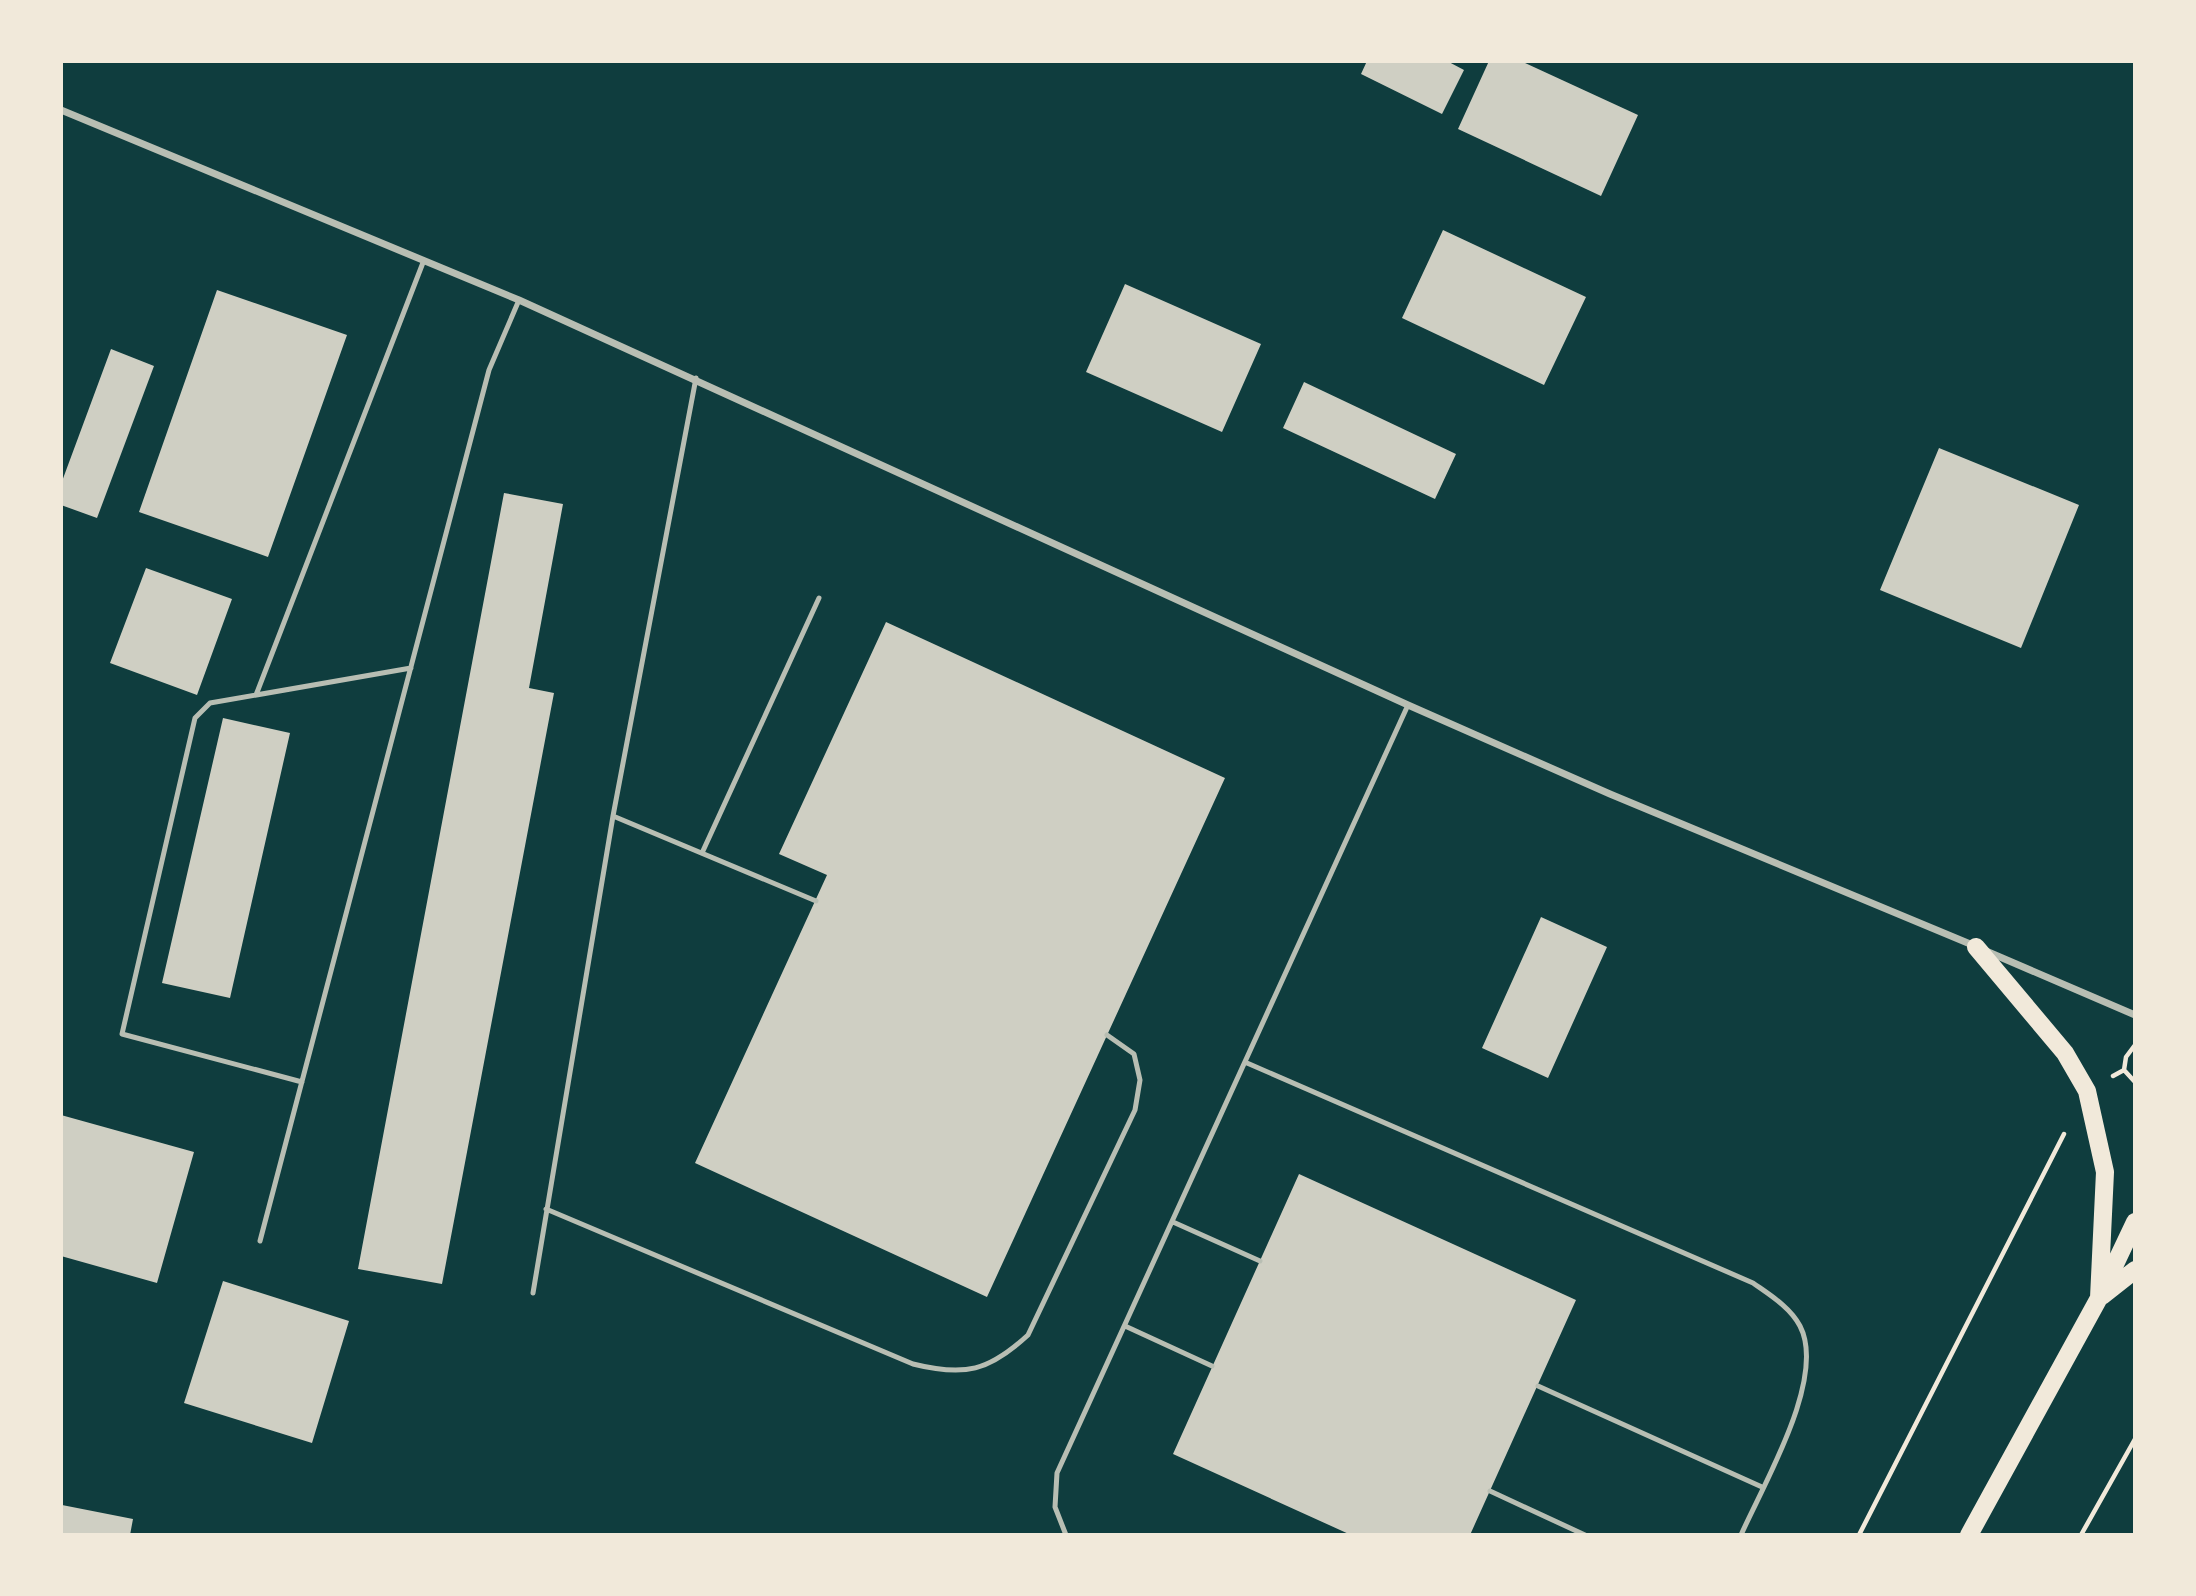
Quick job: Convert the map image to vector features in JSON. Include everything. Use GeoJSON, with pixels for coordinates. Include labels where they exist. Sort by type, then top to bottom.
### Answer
{"type":"FeatureCollection","features":[{"type":"Feature","properties":{"kind":"main road"},"geometry":{"type":"LineString","coordinates":[[1976,947],[2065,1053],[2087,1091],[2105,1172],[2099,1298]]}},
{"type":"Feature","properties":{"kind":"main road"},"geometry":{"type":"LineString","coordinates":[[1969,1535],[2099,1298],[2135,1222]]}},
{"type":"Feature","properties":{"kind":"main road"},"geometry":{"type":"LineString","coordinates":[[2099,1298],[2135,1270]]}},
{"type":"Feature","properties":{"kind":"street"},"geometry":{"type":"LineString","coordinates":[[61,110],[519,300],[696,378],[1408,705],[1610,794],[2135,1015]]}},
{"type":"Feature","properties":{"kind":"lane"},"geometry":{"type":"LineString","coordinates":[[256,695],[424,260]]}},
{"type":"Feature","properties":{"kind":"lane"},"geometry":{"type":"LineString","coordinates":[[260,1241],[489,370],[519,300]]}},
{"type":"Feature","properties":{"kind":"lane"},"geometry":{"type":"LineString","coordinates":[[533,1293],[613,816],[696,378]]}},
{"type":"Feature","properties":{"kind":"lane"},"geometry":{"type":"LineString","coordinates":[[702,853],[820,598]]}},
{"type":"Feature","properties":{"kind":"lane"},"geometry":{"type":"LineString","coordinates":[[302,1082],[122,1034],[195,718],[210,703],[411,668]]}},
{"type":"Feature","properties":{"kind":"lane"},"geometry":{"type":"LineString","coordinates":[[1066,1535],[1055,1507],[1057,1474],[1247,1063],[1408,705]]}},
{"type":"Feature","properties":{"kind":"lane"},"geometry":{"type":"LineString","coordinates":[[613,816],[816,901]]}},
{"type":"Feature","properties":{"kind":"lane"},"geometry":{"type":"LineString","coordinates":[[546,1209],[913,1364],[944,1372],[976,1370],[1004,1357],[1028,1335],[1135,1110],[1140,1080],[1134,1054],[1107,1035]]}},
{"type":"Feature","properties":{"kind":"lane"},"geometry":{"type":"LineString","coordinates":[[1247,1063],[1753,1283],[1783,1304],[1801,1327],[1806,1350],[1807,1377],[1800,1404],[1741,1535]]}},
{"type":"Feature","properties":{"kind":"lane"},"geometry":{"type":"LineString","coordinates":[[1173,1222],[1260,1261]]}},
{"type":"Feature","properties":{"kind":"lane"},"geometry":{"type":"LineString","coordinates":[[1125,1326],[1212,1366]]}},
{"type":"Feature","properties":{"kind":"lane"},"geometry":{"type":"LineString","coordinates":[[1538,1386],[1762,1487]]}},
{"type":"Feature","properties":{"kind":"lane"},"geometry":{"type":"LineString","coordinates":[[1490,1492],[1585,1535]]}},
{"type":"Feature","properties":{"kind":"path"},"geometry":{"type":"LineString","coordinates":[[2124,1070],[2126,1057],[2135,1045]]}},
{"type":"Feature","properties":{"kind":"path"},"geometry":{"type":"LineString","coordinates":[[1859,1535],[2087,1091],[2124,1070]]}},
{"type":"Feature","properties":{"kind":"path"},"geometry":{"type":"LineString","coordinates":[[2124,1070],[2135,1082]]}},
{"type":"Feature","properties":{"kind":"path"},"geometry":{"type":"LineString","coordinates":[[2081,1535],[2135,1439]]}},
{"type":"Feature","properties":{"kind":"building"},"geometry":{"type":"Polygon","coordinates":[[[1367,61],[1447,61],[1464,70],[1442,114],[1361,74],[1367,61]]]}},
{"type":"Feature","properties":{"kind":"building"},"geometry":{"type":"Polygon","coordinates":[[[1489,61],[1521,61],[1638,115],[1601,196],[1458,129],[1489,61]]]}},
{"type":"Feature","properties":{"kind":"building"},"geometry":{"type":"Polygon","coordinates":[[[1443,230],[1586,297],[1544,385],[1402,318],[1443,230]]]}},
{"type":"Feature","properties":{"kind":"building"},"geometry":{"type":"Polygon","coordinates":[[[1125,284],[1261,344],[1222,432],[1086,372],[1125,284]]]}},
{"type":"Feature","properties":{"kind":"building"},"geometry":{"type":"Polygon","coordinates":[[[217,290],[347,335],[268,557],[139,512],[217,290]]]}},
{"type":"Feature","properties":{"kind":"building"},"geometry":{"type":"Polygon","coordinates":[[[111,349],[154,366],[97,518],[61,505],[61,484],[111,349]]]}},
{"type":"Feature","properties":{"kind":"building"},"geometry":{"type":"Polygon","coordinates":[[[1304,382],[1456,454],[1435,499],[1283,428],[1304,382]]]}},
{"type":"Feature","properties":{"kind":"building"},"geometry":{"type":"Polygon","coordinates":[[[1939,448],[2079,505],[2021,648],[1880,590],[1939,448]]]}},
{"type":"Feature","properties":{"kind":"building"},"geometry":{"type":"Polygon","coordinates":[[[504,493],[563,504],[529,688],[554,693],[442,1284],[358,1269],[504,493]]]}},
{"type":"Feature","properties":{"kind":"building"},"geometry":{"type":"Polygon","coordinates":[[[146,568],[232,599],[197,695],[110,663],[146,568]]]}},
{"type":"Feature","properties":{"kind":"building"},"geometry":{"type":"Polygon","coordinates":[[[886,622],[1225,778],[987,1297],[695,1163],[827,875],[779,854],[886,622]]]}},
{"type":"Feature","properties":{"kind":"building"},"geometry":{"type":"Polygon","coordinates":[[[223,718],[290,733],[230,998],[162,983],[223,718]]]}},
{"type":"Feature","properties":{"kind":"building"},"geometry":{"type":"Polygon","coordinates":[[[1541,917],[1607,947],[1548,1078],[1482,1048],[1541,917]]]}},
{"type":"Feature","properties":{"kind":"building"},"geometry":{"type":"Polygon","coordinates":[[[61,1115],[194,1152],[157,1283],[61,1256],[61,1115]]]}},
{"type":"Feature","properties":{"kind":"building"},"geometry":{"type":"Polygon","coordinates":[[[1299,1174],[1576,1300],[1470,1535],[1351,1535],[1173,1454],[1299,1174]]]}},
{"type":"Feature","properties":{"kind":"building"},"geometry":{"type":"Polygon","coordinates":[[[223,1281],[349,1321],[312,1443],[184,1403],[223,1281]]]}},
{"type":"Feature","properties":{"kind":"building"},"geometry":{"type":"Polygon","coordinates":[[[62,1505],[133,1519],[130,1535],[61,1535],[62,1505]]]}}]}
